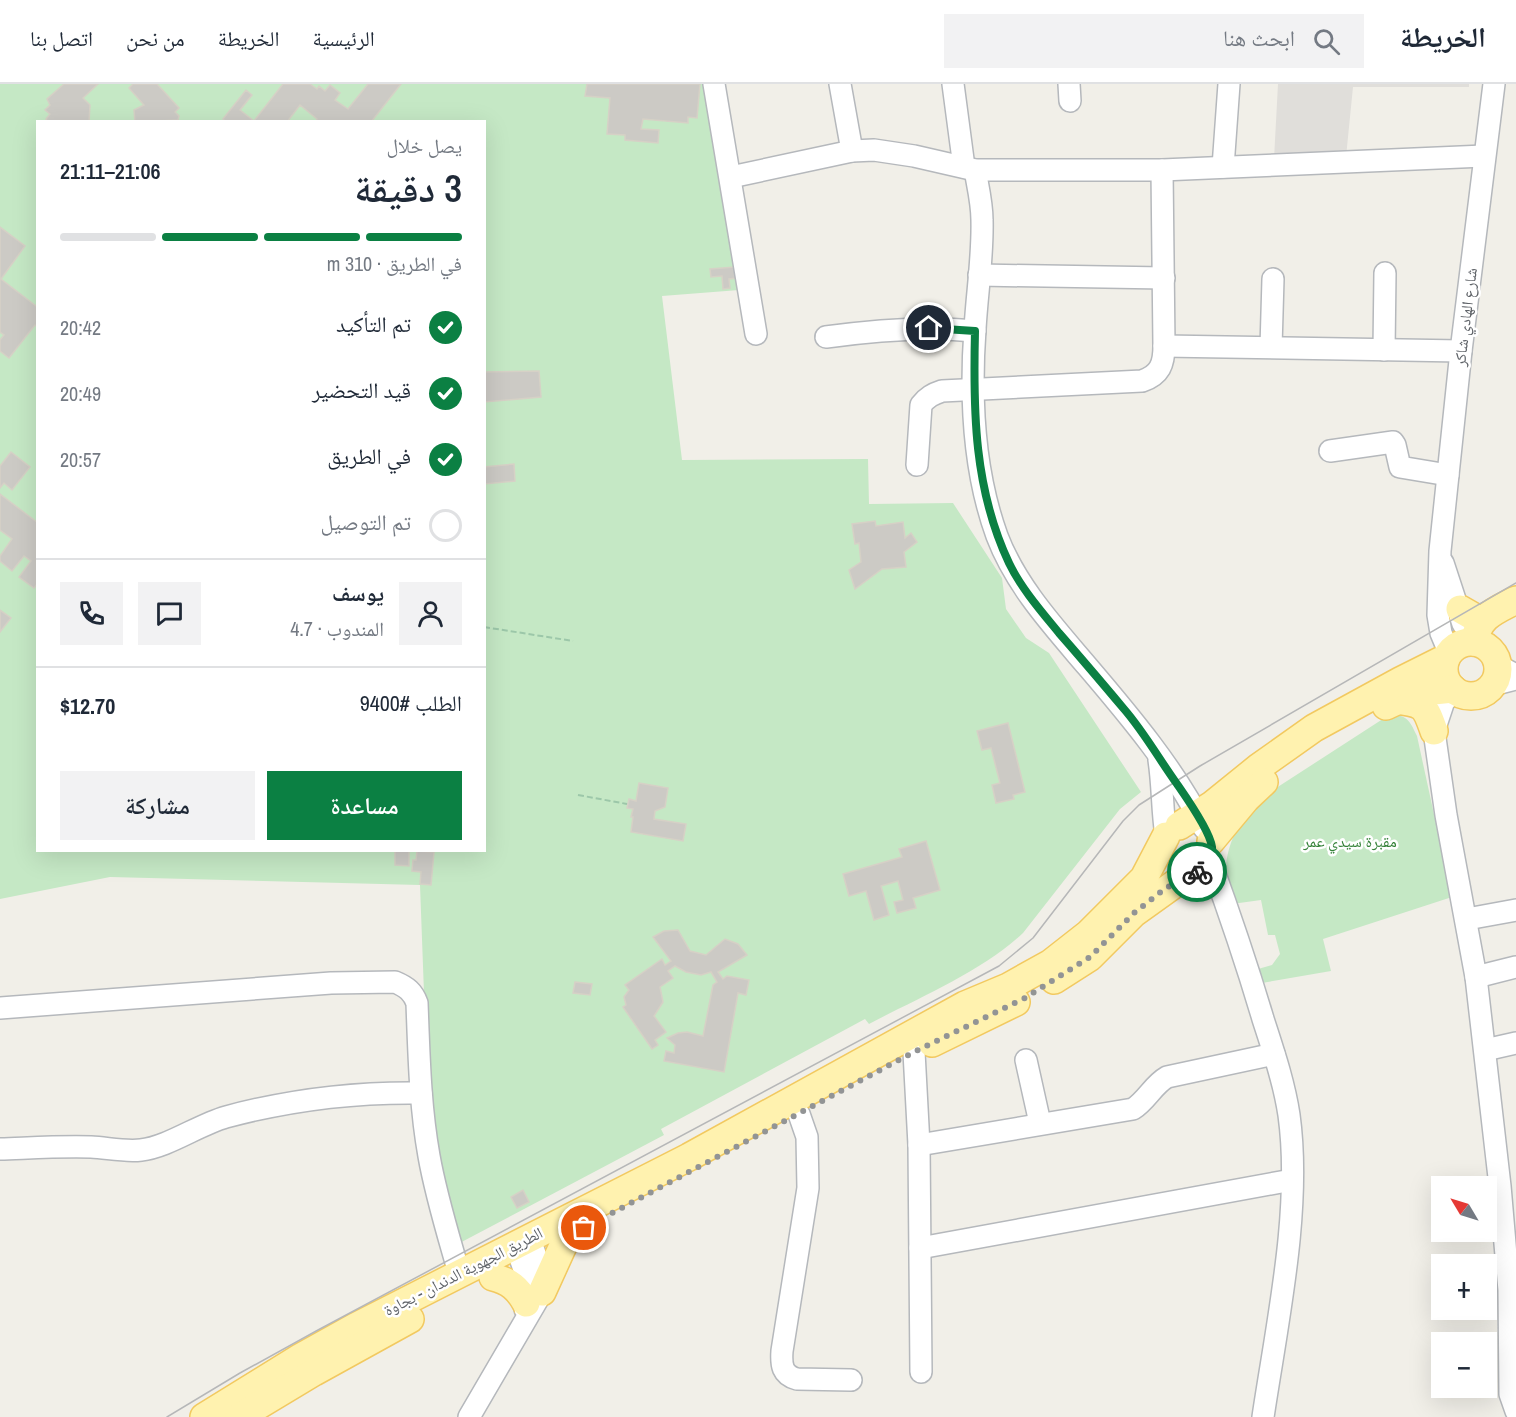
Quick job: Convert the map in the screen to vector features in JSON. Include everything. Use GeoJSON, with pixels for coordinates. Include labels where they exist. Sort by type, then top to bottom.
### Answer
{"type":"FeatureCollection","features":[{"type":"Feature","properties":{"kind":"main road"},"geometry":{"type":"LineString","coordinates":[[1481,653],[1514,601]]}},
{"type":"Feature","properties":{"kind":"main road"},"geometry":{"type":"LineString","coordinates":[[1455,690],[1446,678],[1481,653],[1498,622],[1514,601]]}},
{"type":"Feature","properties":{"kind":"main road","name":"الطريق الجهوية الدندان - بجاوة"},"geometry":{"type":"LineString","coordinates":[[204,1417],[310,1352],[459,1273],[525,1249],[567,1238],[799,1114],[912,1044],[965,1005],[1008,987],[1051,963],[1088,934],[1144,878],[1196,849],[1212,805],[1259,767],[1314,728],[1400,681],[1481,653],[1479,694],[1471,696],[1455,690],[1414,693],[1396,700],[1338,732],[1269,778],[1090,957],[1025,998],[912,1044],[689,1157],[525,1249],[493,1276],[314,1372],[239,1417]]}},
{"type":"Feature","properties":{"kind":"main road"},"geometry":{"type":"LineString","coordinates":[[1396,700],[1416,703],[1424,709],[1434,731]]}},
{"type":"Feature","properties":{"kind":"main road"},"geometry":{"type":"LineString","coordinates":[[493,1276],[516,1287],[530,1306],[567,1238]]}},
{"type":"Feature","properties":{"kind":"street"},"geometry":{"type":"LineString","coordinates":[[714,84],[756,334]]}},
{"type":"Feature","properties":{"kind":"street"},"geometry":{"type":"LineString","coordinates":[[840,84],[852,151]]}},
{"type":"Feature","properties":{"kind":"street"},"geometry":{"type":"LineString","coordinates":[[953,84],[982,219],[973,391],[977,453],[983,486],[998,538],[1010,565],[1048,619],[1127,712],[1159,757],[1274,1054],[1285,1092],[1289,1117],[1292,1180],[1283,1280],[1263,1417]]}},
{"type":"Feature","properties":{"kind":"street"},"geometry":{"type":"LineString","coordinates":[[1223,167],[1228,84]]}},
{"type":"Feature","properties":{"kind":"street","name":"شارع الهادي شاكر"},"geometry":{"type":"LineString","coordinates":[[1481,653],[1441,633],[1438,615],[1440,551],[1461,351],[1494,84]]}},
{"type":"Feature","properties":{"kind":"street"},"geometry":{"type":"LineString","coordinates":[[731,177],[852,151],[874,150],[970,168],[1162,170],[1484,156]]}},
{"type":"Feature","properties":{"kind":"street"},"geometry":{"type":"LineString","coordinates":[[917,465],[921,405],[926,398],[942,391],[1142,381],[1160,370],[1164,363],[1162,170]]}},
{"type":"Feature","properties":{"kind":"street"},"geometry":{"type":"LineString","coordinates":[[1384,350],[1385,273]]}},
{"type":"Feature","properties":{"kind":"street"},"geometry":{"type":"LineString","coordinates":[[979,275],[1164,278]]}},
{"type":"Feature","properties":{"kind":"street"},"geometry":{"type":"LineString","coordinates":[[1271,347],[1273,279]]}},
{"type":"Feature","properties":{"kind":"street"},"geometry":{"type":"LineString","coordinates":[[826,337],[865,331],[929,328],[975,331]]}},
{"type":"Feature","properties":{"kind":"street"},"geometry":{"type":"LineString","coordinates":[[1164,346],[1461,351]]}},
{"type":"Feature","properties":{"kind":"street"},"geometry":{"type":"LineString","coordinates":[[1330,451],[1393,442],[1400,467],[1448,476]]}},
{"type":"Feature","properties":{"kind":"street","name":"شارع الهادي شاكر"},"geometry":{"type":"LineString","coordinates":[[1440,551],[1481,653]]}},
{"type":"Feature","properties":{"kind":"street"},"geometry":{"type":"LineString","coordinates":[[1455,690],[1444,701],[1434,731],[1446,815],[1467,919],[1485,1050],[1508,1185],[1510,1394],[1516,1411]]}},
{"type":"Feature","properties":{"kind":"street"},"geometry":{"type":"LineString","coordinates":[[1159,757],[1162,810],[1196,849]]}},
{"type":"Feature","properties":{"kind":"street"},"geometry":{"type":"LineString","coordinates":[[1467,919],[1516,910]]}},
{"type":"Feature","properties":{"kind":"street"},"geometry":{"type":"LineString","coordinates":[[1476,977],[1516,967]]}},
{"type":"Feature","properties":{"kind":"street"},"geometry":{"type":"LineString","coordinates":[[0,1008],[331,983],[395,982],[409,990],[417,1004],[421,1093],[429,1155],[436,1190],[459,1273]]}},
{"type":"Feature","properties":{"kind":"street"},"geometry":{"type":"LineString","coordinates":[[1485,1050],[1516,1043]]}},
{"type":"Feature","properties":{"kind":"street"},"geometry":{"type":"LineString","coordinates":[[912,1044],[919,1145],[921,1372]]}},
{"type":"Feature","properties":{"kind":"street"},"geometry":{"type":"LineString","coordinates":[[919,1145],[1133,1109],[1146,1099],[1161,1080],[1167,1077],[1274,1054]]}},
{"type":"Feature","properties":{"kind":"street"},"geometry":{"type":"LineString","coordinates":[[1026,1060],[1040,1123]]}},
{"type":"Feature","properties":{"kind":"street"},"geometry":{"type":"LineString","coordinates":[[0,1149],[78,1147],[141,1150],[165,1143],[201,1125],[262,1109],[356,1095],[421,1093]]}},
{"type":"Feature","properties":{"kind":"street"},"geometry":{"type":"LineString","coordinates":[[799,1114],[807,1137],[808,1188],[782,1351],[782,1367],[790,1377],[797,1379],[851,1380]]}},
{"type":"Feature","properties":{"kind":"street"},"geometry":{"type":"LineString","coordinates":[[920,1248],[1292,1180]]}},
{"type":"Feature","properties":{"kind":"street"},"geometry":{"type":"LineString","coordinates":[[469,1417],[530,1306],[526,1282],[525,1249]]}},
{"type":"Feature","properties":{"kind":"path"},"geometry":{"type":"LineString","coordinates":[[486,627],[573,641]]}},
{"type":"Feature","properties":{"kind":"path"},"geometry":{"type":"LineString","coordinates":[[578,795],[627,804]]}},
{"type":"Feature","properties":{"kind":"shaded area"},"geometry":{"type":"Polygon","coordinates":[[[1278,84],[1469,84],[1469,87],[1353,87],[1346,157],[1274,159],[1278,84]]]}},
{"type":"Feature","properties":{"kind":"green space"},"geometry":{"type":"Polygon","coordinates":[[[0,84],[706,84],[739,290],[662,296],[682,460],[868,459],[869,504],[953,503],[1002,578],[1006,609],[1026,638],[1049,653],[1141,792],[1120,809],[1023,933],[988,960],[869,1024],[865,1019],[661,1129],[664,1135],[454,1246],[436,1158],[426,1047],[420,885],[110,877],[0,899],[0,84]]]}},
{"type":"Feature","properties":{"kind":"green space","name":"مقبرة سيدي عمر"},"geometry":{"type":"Polygon","coordinates":[[[1389,715],[1404,717],[1417,736],[1452,897],[1323,939],[1331,971],[1262,983],[1258,969],[1272,965],[1280,954],[1275,935],[1268,935],[1261,900],[1232,904],[1226,867],[1235,833],[1253,803],[1389,715]]]}},
{"type":"Feature","properties":{"kind":"building"},"geometry":{"type":"Polygon","coordinates":[[[64,84],[98,84],[83,98],[90,105],[89,120],[47,120],[50,114],[45,110],[50,105],[47,99],[64,84]]]}},
{"type":"Feature","properties":{"kind":"building"},"geometry":{"type":"Polygon","coordinates":[[[133,84],[157,84],[179,108],[175,112],[179,116],[178,120],[135,120],[134,110],[144,105],[129,88],[133,84]]]}},
{"type":"Feature","properties":{"kind":"building"},"geometry":{"type":"Polygon","coordinates":[[[283,84],[310,84],[317,89],[319,86],[325,91],[330,85],[340,93],[335,100],[348,109],[368,84],[401,84],[373,120],[317,120],[300,105],[289,120],[255,120],[283,84]]]}},
{"type":"Feature","properties":{"kind":"building"},"geometry":{"type":"Polygon","coordinates":[[[587,84],[700,84],[697,118],[688,117],[688,123],[643,119],[641,129],[659,130],[658,143],[625,140],[625,135],[607,134],[610,98],[585,96],[587,84]]]}},
{"type":"Feature","properties":{"kind":"building"},"geometry":{"type":"Polygon","coordinates":[[[246,90],[252,95],[240,110],[253,120],[223,119],[246,90]]]}},
{"type":"Feature","properties":{"kind":"building"},"geometry":{"type":"Polygon","coordinates":[[[0,227],[25,246],[1,279],[36,306],[36,326],[9,358],[0,351],[0,340],[4,335],[0,332],[0,227]]]}},
{"type":"Feature","properties":{"kind":"building"},"geometry":{"type":"Polygon","coordinates":[[[735,267],[737,278],[729,279],[730,288],[723,289],[722,276],[711,277],[710,269],[735,267]]]}},
{"type":"Feature","properties":{"kind":"building"},"geometry":{"type":"Polygon","coordinates":[[[539,371],[541,397],[486,402],[486,372],[539,371]]]}},
{"type":"Feature","properties":{"kind":"building"},"geometry":{"type":"Polygon","coordinates":[[[11,452],[30,467],[12,490],[4,483],[0,488],[0,466],[11,452]]]}},
{"type":"Feature","properties":{"kind":"building"},"geometry":{"type":"Polygon","coordinates":[[[514,464],[515,481],[486,484],[486,467],[514,464]]]}},
{"type":"Feature","properties":{"kind":"building"},"geometry":{"type":"Polygon","coordinates":[[[0,494],[36,521],[36,586],[34,588],[19,577],[31,561],[24,556],[12,571],[0,561],[0,556],[12,539],[0,530],[0,494]]]}},
{"type":"Feature","properties":{"kind":"building"},"geometry":{"type":"Polygon","coordinates":[[[875,521],[876,526],[903,522],[905,538],[911,533],[917,542],[904,552],[906,567],[882,569],[855,589],[849,570],[861,562],[859,543],[855,544],[852,524],[875,521]]]}},
{"type":"Feature","properties":{"kind":"building"},"geometry":{"type":"Polygon","coordinates":[[[0,610],[11,618],[0,632],[0,610]]]}},
{"type":"Feature","properties":{"kind":"building"},"geometry":{"type":"Polygon","coordinates":[[[1008,723],[1025,792],[1013,795],[1014,799],[996,803],[992,785],[1000,783],[991,748],[982,750],[977,731],[1008,723]]]}},
{"type":"Feature","properties":{"kind":"building"},"geometry":{"type":"Polygon","coordinates":[[[639,783],[668,788],[665,807],[655,811],[654,819],[686,824],[683,841],[631,832],[633,809],[627,808],[629,799],[636,801],[639,783]]]}},
{"type":"Feature","properties":{"kind":"building"},"geometry":{"type":"Polygon","coordinates":[[[926,841],[940,890],[913,898],[916,908],[897,913],[894,902],[903,900],[898,881],[881,886],[889,915],[874,920],[866,891],[849,896],[843,874],[902,857],[899,849],[926,841]]]}},
{"type":"Feature","properties":{"kind":"building"},"geometry":{"type":"Polygon","coordinates":[[[395,852],[409,852],[409,866],[395,865],[395,852]]]}},
{"type":"Feature","properties":{"kind":"building"},"geometry":{"type":"Polygon","coordinates":[[[417,852],[434,852],[431,885],[420,884],[421,872],[412,871],[413,860],[416,860],[417,852]]]}},
{"type":"Feature","properties":{"kind":"building"},"geometry":{"type":"Polygon","coordinates":[[[678,930],[690,951],[706,955],[725,939],[738,944],[747,955],[718,972],[723,979],[727,976],[749,980],[746,995],[738,993],[724,1072],[664,1061],[666,1051],[674,1053],[675,1045],[667,1038],[687,1032],[703,1036],[713,985],[717,982],[711,972],[701,975],[686,972],[675,966],[668,971],[673,978],[660,987],[663,1002],[654,1016],[666,1032],[655,1040],[658,1045],[652,1049],[623,1007],[626,1005],[624,997],[629,990],[625,985],[662,959],[665,965],[671,961],[653,937],[664,931],[678,930]]]}},
{"type":"Feature","properties":{"kind":"building"},"geometry":{"type":"Polygon","coordinates":[[[575,982],[592,984],[590,995],[573,993],[575,982]]]}},
{"type":"Feature","properties":{"kind":"building"},"geometry":{"type":"Polygon","coordinates":[[[523,1190],[529,1202],[517,1208],[511,1197],[523,1190]]]}},
{"type":"Feature","properties":{"kind":"tram line"},"geometry":{"type":"LineString","coordinates":[[167,1417],[318,1330],[999,966],[1033,938],[1123,821],[1139,805],[1200,766],[1516,583]]}},
{"type":"Feature","properties":{"kind":"way so far"},"geometry":{"type":"LineString","coordinates":[[584,1228],[721,1157],[914,1052],[1025,998],[1090,957],[1134,913],[1162,891],[1186,875],[1197,872]]}},
{"type":"Feature","properties":{"kind":"route"},"geometry":{"type":"LineString","coordinates":[[929,328],[975,331],[973,391],[977,453],[983,486],[998,538],[1010,565],[1027,592],[1127,712],[1196,813],[1212,847],[1210,860],[1197,872]]}}]}
